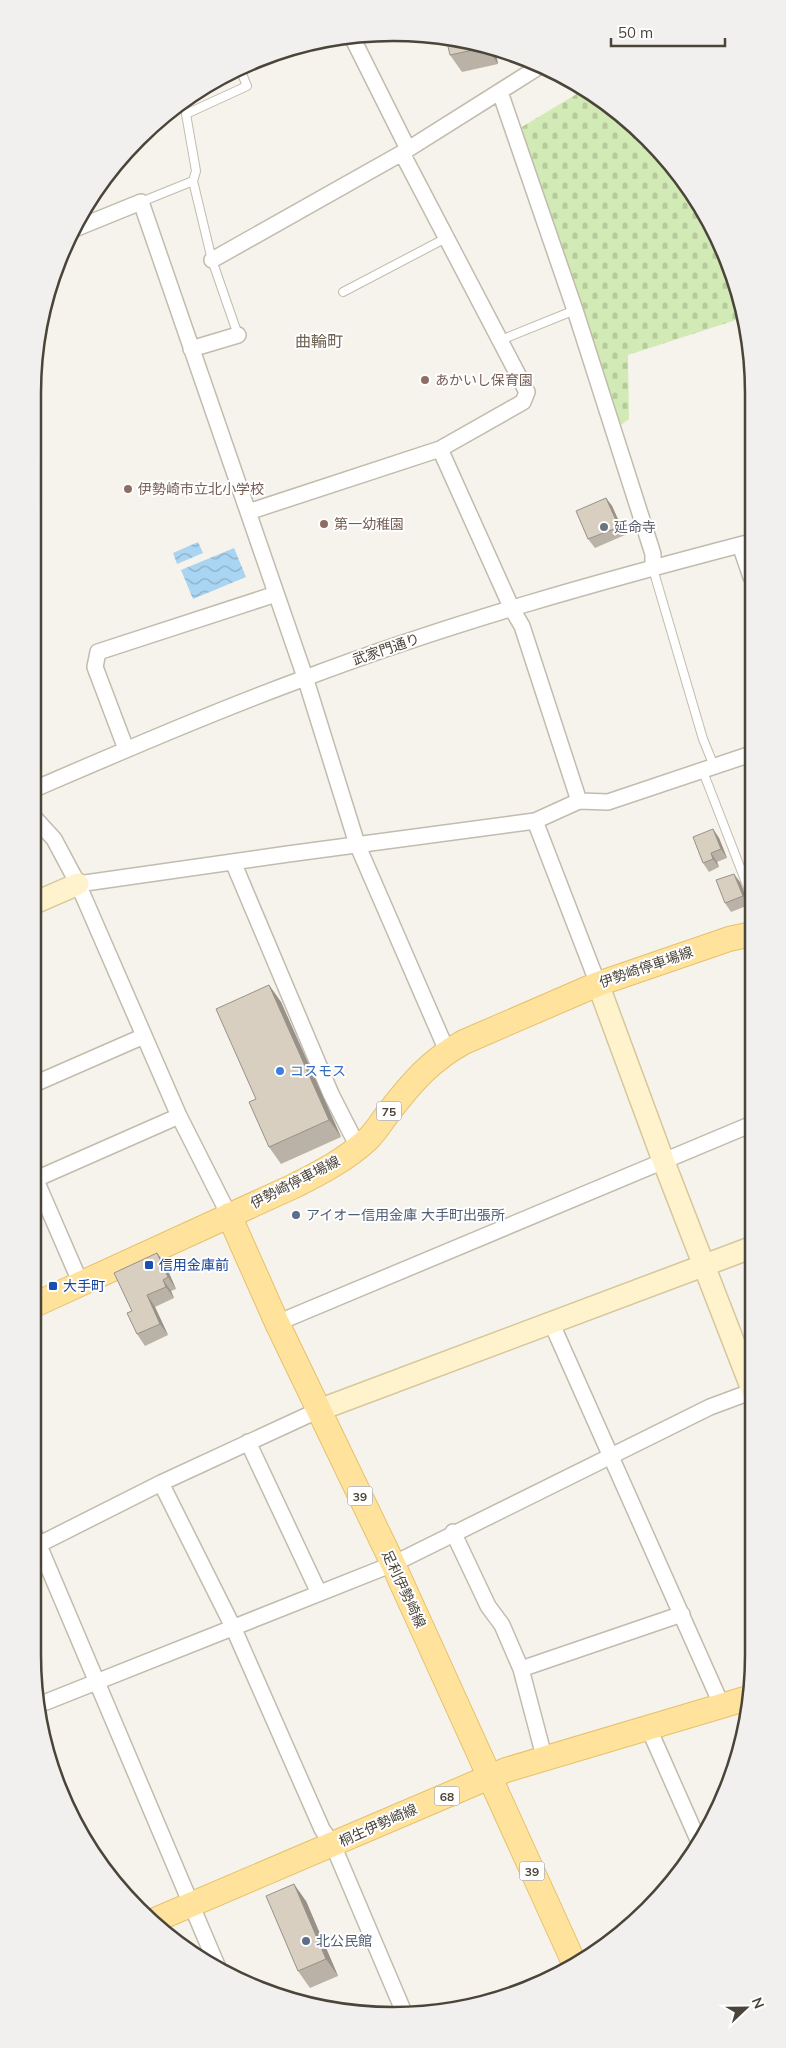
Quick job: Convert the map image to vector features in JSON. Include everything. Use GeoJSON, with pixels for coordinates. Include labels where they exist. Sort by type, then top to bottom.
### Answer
{"type":"FeatureCollection","features":[{"type":"Feature","properties":{"kind":"main road","name":"伊勢崎停車場線"},"geometry":{"type":"LineString","coordinates":[[41,1302],[330,1168],[369,1138],[416,1079],[428,1066],[447,1051],[598,984],[729,939],[745,936]]}},
{"type":"Feature","properties":{"kind":"main road","name":"足利伊勢崎線"},"geometry":{"type":"LineString","coordinates":[[229,1215],[277,1323],[393,1564],[572,1958]]}},
{"type":"Feature","properties":{"kind":"main road","name":"桐生伊勢崎線"},"geometry":{"type":"LineString","coordinates":[[160,1918],[191,1903],[333,1845],[489,1777],[742,1700]]}},
{"type":"Feature","properties":{"kind":"street"},"geometry":{"type":"LineString","coordinates":[[248,512],[440,449],[523,402],[527,392],[446,238],[355,43]]}},
{"type":"Feature","properties":{"kind":"street"},"geometry":{"type":"LineString","coordinates":[[212,260],[405,151],[500,92],[530,69]]}},
{"type":"Feature","properties":{"kind":"street"},"geometry":{"type":"LineString","coordinates":[[500,92],[575,310],[653,554],[653,569]]}},
{"type":"Feature","properties":{"kind":"street"},"geometry":{"type":"LineString","coordinates":[[84,225],[140,202],[305,677],[357,844],[447,1051]]}},
{"type":"Feature","properties":{"kind":"street"},"geometry":{"type":"LineString","coordinates":[[191,349],[238,336]]}},
{"type":"Feature","properties":{"kind":"street"},"geometry":{"type":"LineString","coordinates":[[440,449],[512,610],[522,626],[578,801]]}},
{"type":"Feature","properties":{"kind":"street","name":"武家門通り"},"geometry":{"type":"LineString","coordinates":[[41,786],[305,677],[433,633],[575,590],[745,543]]}},
{"type":"Feature","properties":{"kind":"street"},"geometry":{"type":"LineString","coordinates":[[126,750],[94,667],[98,652],[276,594]]}},
{"type":"Feature","properties":{"kind":"street"},"geometry":{"type":"LineString","coordinates":[[41,900],[78,884],[357,844],[535,821],[578,801],[608,802],[745,756]]}},
{"type":"Feature","properties":{"kind":"street"},"geometry":{"type":"LineString","coordinates":[[535,821],[745,1371]]}},
{"type":"Feature","properties":{"kind":"street"},"geometry":{"type":"LineString","coordinates":[[41,825],[54,839],[78,884],[179,1116],[229,1215]]}},
{"type":"Feature","properties":{"kind":"street"},"geometry":{"type":"LineString","coordinates":[[233,862],[331,1094],[358,1146]]}},
{"type":"Feature","properties":{"kind":"street"},"geometry":{"type":"LineString","coordinates":[[41,1082],[144,1036]]}},
{"type":"Feature","properties":{"kind":"street"},"geometry":{"type":"LineString","coordinates":[[41,1172],[179,1116]]}},
{"type":"Feature","properties":{"kind":"street"},"geometry":{"type":"LineString","coordinates":[[277,1323],[745,1127]]}},
{"type":"Feature","properties":{"kind":"street"},"geometry":{"type":"LineString","coordinates":[[41,1191],[81,1284]]}},
{"type":"Feature","properties":{"kind":"street"},"geometry":{"type":"LineString","coordinates":[[41,1543],[161,1483],[319,1410],[745,1250]]}},
{"type":"Feature","properties":{"kind":"street"},"geometry":{"type":"LineString","coordinates":[[551,1322],[722,1706]]}},
{"type":"Feature","properties":{"kind":"street"},"geometry":{"type":"LineString","coordinates":[[44,1703],[393,1564],[454,1532],[710,1407],[745,1394]]}},
{"type":"Feature","properties":{"kind":"street"},"geometry":{"type":"LineString","coordinates":[[248,1442],[319,1593]]}},
{"type":"Feature","properties":{"kind":"street"},"geometry":{"type":"LineString","coordinates":[[161,1483],[233,1627],[322,1829],[333,1845],[402,2007]]}},
{"type":"Feature","properties":{"kind":"street"},"geometry":{"type":"LineString","coordinates":[[454,1532],[488,1606],[502,1625],[521,1669],[545,1760]]}},
{"type":"Feature","properties":{"kind":"street"},"geometry":{"type":"LineString","coordinates":[[41,1557],[97,1681],[214,1958]]}},
{"type":"Feature","properties":{"kind":"street"},"geometry":{"type":"LineString","coordinates":[[521,1669],[682,1614]]}},
{"type":"Feature","properties":{"kind":"street"},"geometry":{"type":"LineString","coordinates":[[649,1729],[696,1834]]}},
{"type":"Feature","properties":{"kind":"lane"},"geometry":{"type":"LineString","coordinates":[[238,336],[212,260],[193,181],[196,171],[186,114],[246,86],[242,75]]}},
{"type":"Feature","properties":{"kind":"lane"},"geometry":{"type":"LineString","coordinates":[[140,202],[193,181]]}},
{"type":"Feature","properties":{"kind":"lane"},"geometry":{"type":"LineString","coordinates":[[344,292],[446,238]]}},
{"type":"Feature","properties":{"kind":"lane"},"geometry":{"type":"LineString","coordinates":[[501,340],[575,310]]}},
{"type":"Feature","properties":{"kind":"lane"},"geometry":{"type":"LineString","coordinates":[[653,569],[703,739],[708,768],[745,877]]}},
{"type":"Feature","properties":{"kind":"green space"},"geometry":{"type":"Polygon","coordinates":[[[577,94],[607,114],[642,144],[672,179],[698,217],[718,258],[726,280],[737,320],[628,355],[629,419],[618,427],[520,128],[577,94]]]}},
{"type":"Feature","properties":{"kind":"water"},"geometry":{"type":"Polygon","coordinates":[[[198,542],[203,553],[177,564],[173,553],[198,542]]]}},
{"type":"Feature","properties":{"kind":"water"},"geometry":{"type":"Polygon","coordinates":[[[234,548],[246,577],[193,599],[181,570],[234,548]]]}},
{"type":"Feature","properties":{"kind":"building"},"geometry":{"type":"Polygon","coordinates":[[[448,46],[472,50],[450,55],[448,46]]]}},
{"type":"Feature","properties":{"kind":"building","name":"延命寺"},"geometry":{"type":"Polygon","coordinates":[[[606,498],[619,527],[588,539],[576,511],[606,498]]]}},
{"type":"Feature","properties":{"kind":"building"},"geometry":{"type":"Polygon","coordinates":[[[713,829],[721,849],[711,853],[713,859],[703,863],[693,837],[713,829]]]}},
{"type":"Feature","properties":{"kind":"building"},"geometry":{"type":"Polygon","coordinates":[[[734,874],[743,896],[725,903],[716,880],[734,874]]]}},
{"type":"Feature","properties":{"kind":"building","name":"コスモス"},"geometry":{"type":"Polygon","coordinates":[[[269,985],[329,1120],[269,1147],[249,1102],[256,1099],[216,1009],[269,985]]]}},
{"type":"Feature","properties":{"kind":"building"},"geometry":{"type":"Polygon","coordinates":[[[157,1253],[168,1277],[163,1280],[166,1287],[147,1295],[160,1324],[137,1334],[127,1313],[132,1311],[114,1273],[157,1253]]]}},
{"type":"Feature","properties":{"kind":"building"},"geometry":{"type":"Polygon","coordinates":[[[294,1884],[326,1959],[298,1971],[266,1896],[294,1884]]]}},
{"type":"Feature","properties":{"kind":"place","name":"あかいし保育園"},"geometry":{"type":"Point","coordinates":[425,380]}},
{"type":"Feature","properties":{"kind":"place","name":"伊勢崎市立北小学校"},"geometry":{"type":"Point","coordinates":[128,489]}},
{"type":"Feature","properties":{"kind":"place","name":"第一幼稚園"},"geometry":{"type":"Point","coordinates":[324,524]}},
{"type":"Feature","properties":{"kind":"place","name":"延命寺"},"geometry":{"type":"Point","coordinates":[604,527]}},
{"type":"Feature","properties":{"kind":"place","name":"コスモス"},"geometry":{"type":"Point","coordinates":[280,1071]}},
{"type":"Feature","properties":{"kind":"place","name":"アイオー信用金庫 大手町出張所"},"geometry":{"type":"Point","coordinates":[296,1215]}},
{"type":"Feature","properties":{"kind":"place","name":"信用金庫前"},"geometry":{"type":"Point","coordinates":[149,1265]}},
{"type":"Feature","properties":{"kind":"place","name":"大手町"},"geometry":{"type":"Point","coordinates":[53,1286]}},
{"type":"Feature","properties":{"kind":"place","name":"北公民館"},"geometry":{"type":"Point","coordinates":[306,1941]}},
{"type":"Feature","properties":{"kind":"district","name":"曲輪町"},"geometry":{"type":"Point","coordinates":[319,341]}}]}
